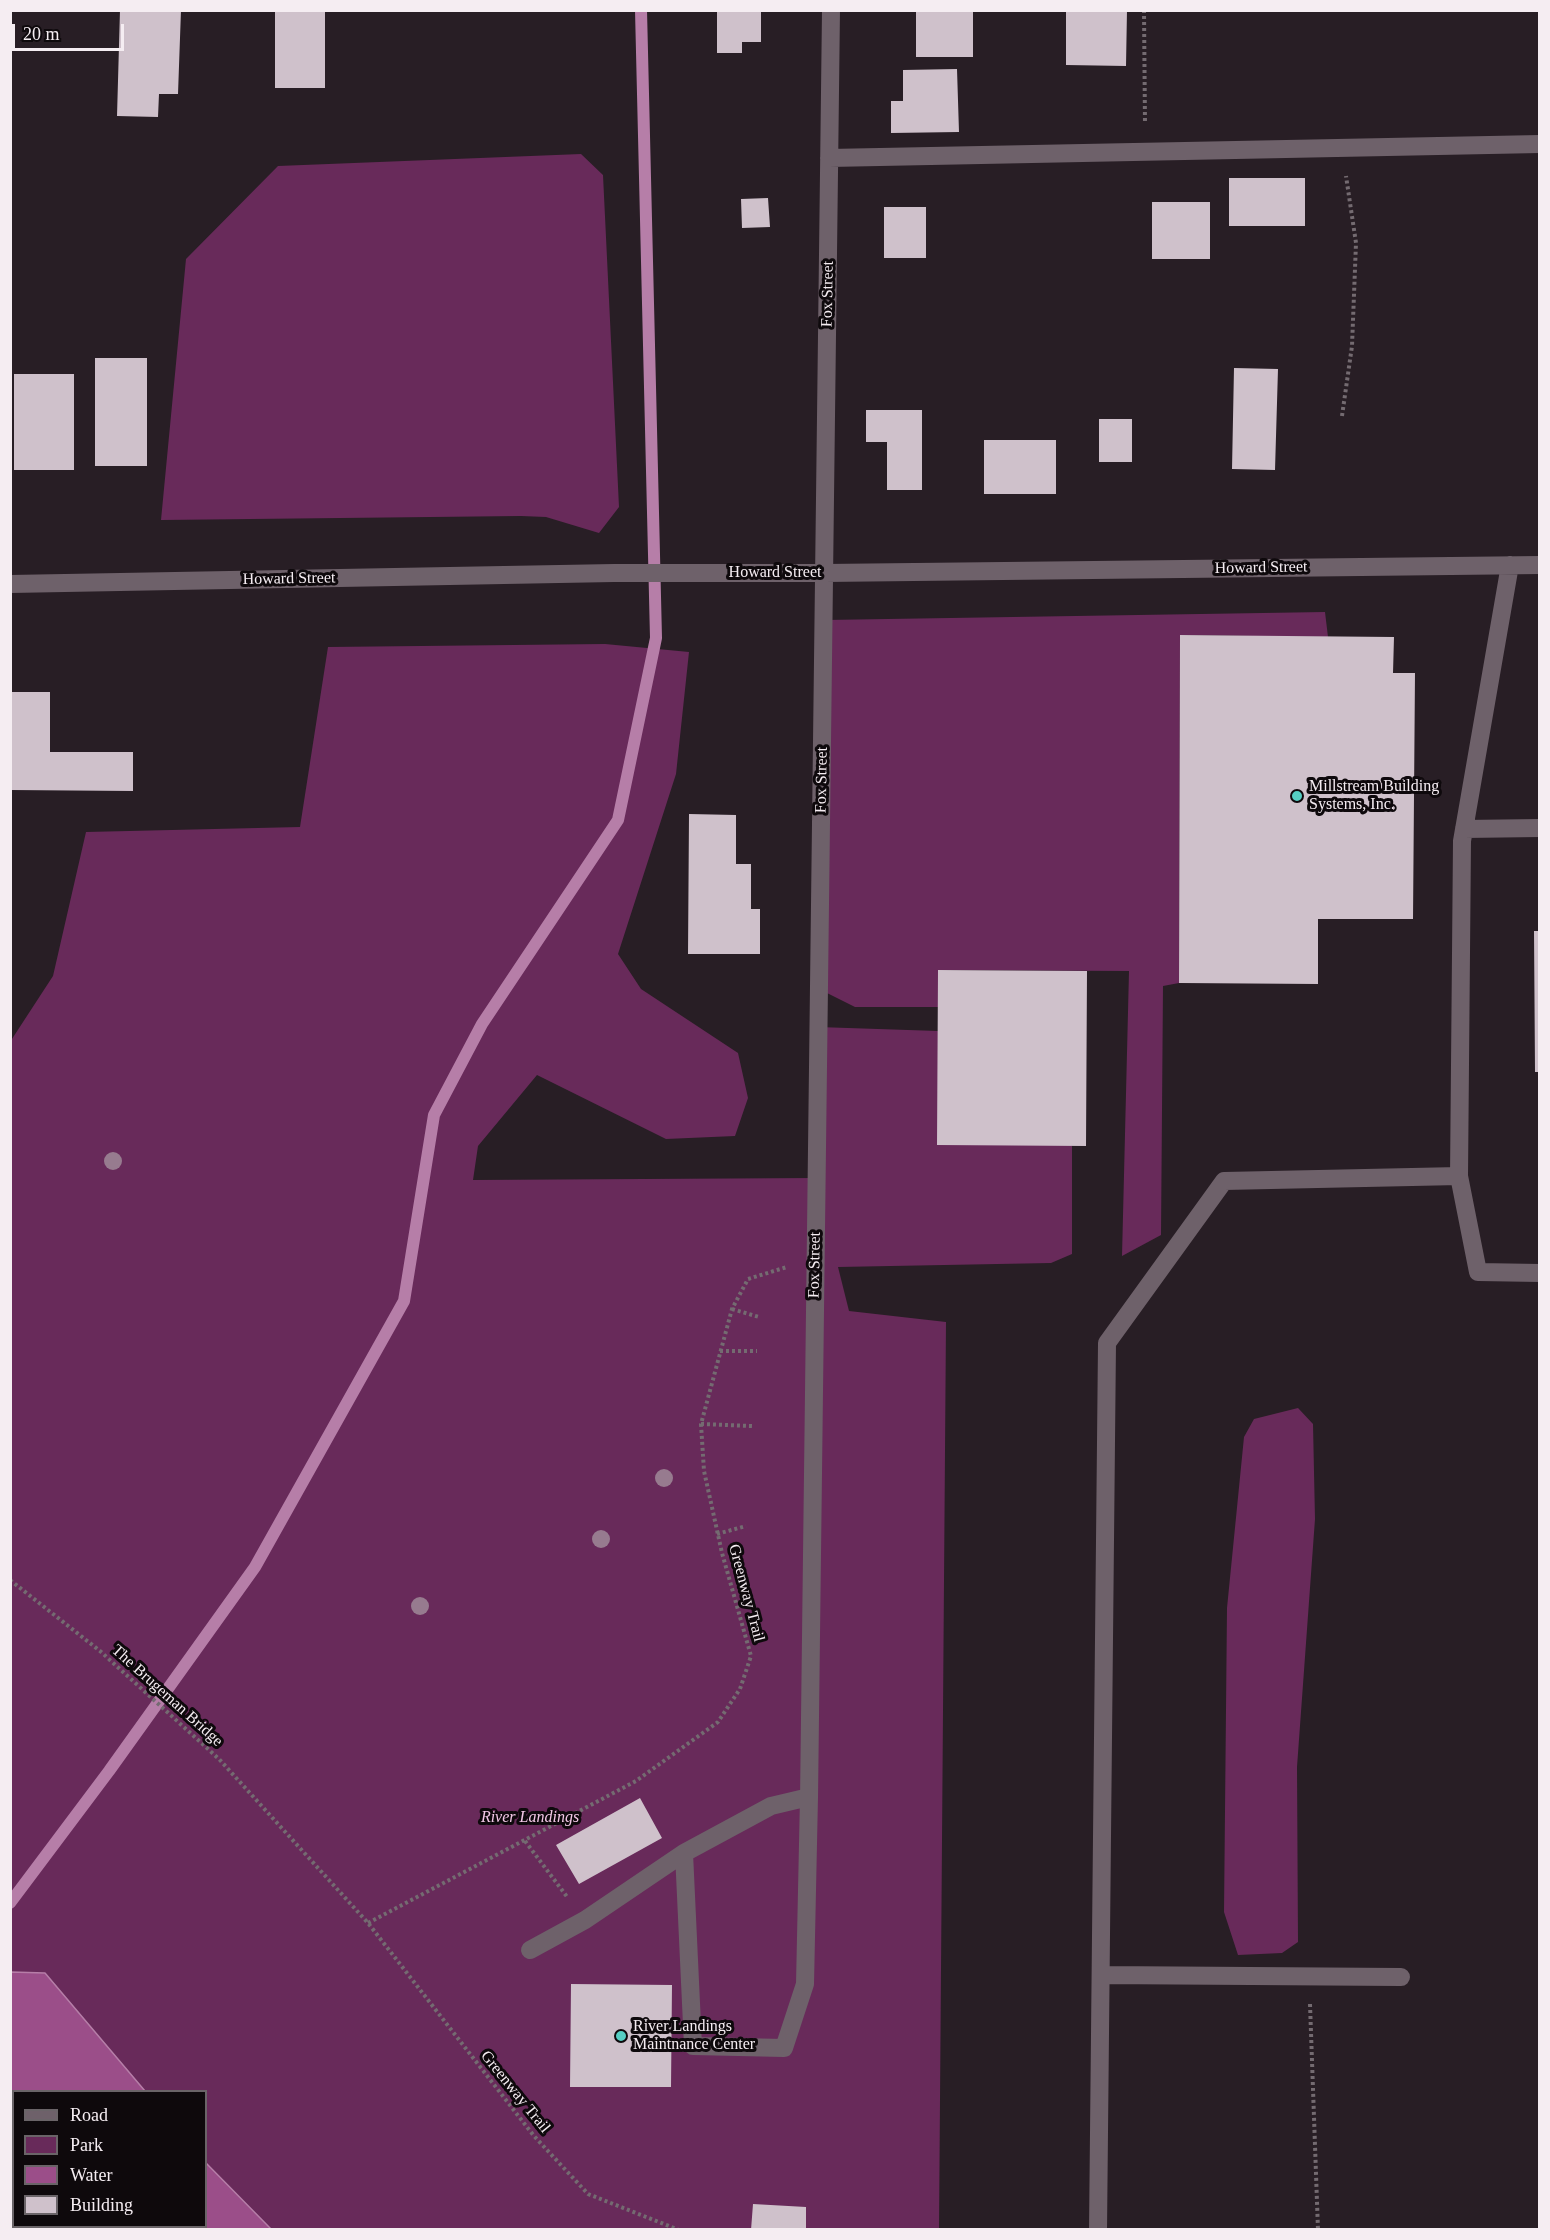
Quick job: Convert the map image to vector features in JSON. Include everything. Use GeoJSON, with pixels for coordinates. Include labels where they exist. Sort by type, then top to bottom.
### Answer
{"type":"FeatureCollection","features":[{"type":"Feature","properties":{"kind":"street","name":"Fox Street"},"geometry":{"type":"LineString","coordinates":[[684,1853],[693,2046],[784,2048],[805,1984],[831,10]]}},
{"type":"Feature","properties":{"kind":"street"},"geometry":{"type":"LineString","coordinates":[[829,158],[1539,144]]}},
{"type":"Feature","properties":{"kind":"street"},"geometry":{"type":"LineString","coordinates":[[1510,565],[1462,841],[1459,1176],[1478,1272],[1539,1273]]}},
{"type":"Feature","properties":{"kind":"street","name":"Howard Street"},"geometry":{"type":"LineString","coordinates":[[10,584],[686,572],[825,573],[1539,565]]}},
{"type":"Feature","properties":{"kind":"street"},"geometry":{"type":"LineString","coordinates":[[1464,829],[1539,828]]}},
{"type":"Feature","properties":{"kind":"street"},"geometry":{"type":"LineString","coordinates":[[1098,2229],[1107,1343],[1224,1181],[1459,1176]]}},
{"type":"Feature","properties":{"kind":"street"},"geometry":{"type":"LineString","coordinates":[[530,1950],[585,1920],[684,1853],[771,1806],[809,1797]]}},
{"type":"Feature","properties":{"kind":"street"},"geometry":{"type":"LineString","coordinates":[[1101,1975],[1401,1977]]}},
{"type":"Feature","properties":{"kind":"path"},"geometry":{"type":"LineString","coordinates":[[1144,10],[1145,93]]}},
{"type":"Feature","properties":{"kind":"path"},"geometry":{"type":"LineString","coordinates":[[1342,416],[1352,346],[1356,243],[1343,148]]}},
{"type":"Feature","properties":{"kind":"path","name":"Greenway Trail"},"geometry":{"type":"LineString","coordinates":[[368,1923],[636,1780],[718,1722],[740,1689],[751,1656],[717,1533],[704,1472],[701,1424],[732,1309],[748,1279],[780,1268],[815,1263]]}},
{"type":"Feature","properties":{"kind":"path"},"geometry":{"type":"LineString","coordinates":[[732,1309],[759,1317]]}},
{"type":"Feature","properties":{"kind":"path"},"geometry":{"type":"LineString","coordinates":[[720,1351],[757,1351]]}},
{"type":"Feature","properties":{"kind":"path"},"geometry":{"type":"LineString","coordinates":[[701,1424],[752,1426]]}},
{"type":"Feature","properties":{"kind":"path"},"geometry":{"type":"LineString","coordinates":[[717,1533],[746,1526]]}},
{"type":"Feature","properties":{"kind":"path","name":"The Brugeman Bridge"},"geometry":{"type":"LineString","coordinates":[[10,1580],[100,1651],[219,1759]]}},
{"type":"Feature","properties":{"kind":"path","name":"Greenway Trail"},"geometry":{"type":"LineString","coordinates":[[219,1759],[368,1923],[534,2136],[588,2194],[679,2229]]}},
{"type":"Feature","properties":{"kind":"path"},"geometry":{"type":"LineString","coordinates":[[525,1841],[585,1920]]}},
{"type":"Feature","properties":{"kind":"path"},"geometry":{"type":"LineString","coordinates":[[1311,1977],[1318,2229]]}},
{"type":"Feature","properties":{"kind":"green space"},"geometry":{"type":"Polygon","coordinates":[[[581,154],[603,175],[619,507],[599,533],[546,517],[521,516],[161,520],[186,259],[278,166],[581,154]]]}},
{"type":"Feature","properties":{"kind":"green space"},"geometry":{"type":"Polygon","coordinates":[[[1325,612],[1328,637],[1180,635],[1179,983],[1163,986],[1161,1235],[1122,1256],[1129,971],[939,970],[938,1007],[855,1007],[819,989],[825,620],[1325,612]]]}},
{"type":"Feature","properties":{"kind":"green space","name":"River Landings"},"geometry":{"type":"Polygon","coordinates":[[[605,644],[689,652],[676,774],[618,954],[641,989],[738,1053],[748,1098],[735,1136],[666,1139],[537,1075],[478,1146],[473,1180],[816,1178],[818,1027],[938,1031],[1072,1146],[1072,1254],[1051,1263],[838,1267],[849,1311],[946,1322],[939,2229],[11,2229],[10,1042],[53,976],[86,832],[300,827],[328,647],[605,644]]]}},
{"type":"Feature","properties":{"kind":"green space"},"geometry":{"type":"Polygon","coordinates":[[[1298,1408],[1313,1424],[1315,1519],[1297,1767],[1298,1942],[1282,1953],[1238,1955],[1224,1912],[1227,1608],[1244,1437],[1254,1419],[1298,1408]]]}},
{"type":"Feature","properties":{"kind":"water"},"geometry":{"type":"Polygon","coordinates":[[[11,1972],[45,1973],[144,2090],[12,2090],[12,2228],[207,2228],[207,2164],[271,2229],[11,2229],[11,1972]]]}},
{"type":"Feature","properties":{"kind":"building"},"geometry":{"type":"Polygon","coordinates":[[[120,10],[181,10],[178,94],[159,94],[158,117],[117,116],[120,10]]]}},
{"type":"Feature","properties":{"kind":"building"},"geometry":{"type":"Polygon","coordinates":[[[275,10],[325,10],[325,88],[275,88],[275,10]]]}},
{"type":"Feature","properties":{"kind":"building"},"geometry":{"type":"Polygon","coordinates":[[[717,10],[761,10],[761,42],[742,42],[742,53],[717,53],[717,10]]]}},
{"type":"Feature","properties":{"kind":"building"},"geometry":{"type":"Polygon","coordinates":[[[916,10],[973,10],[973,57],[916,57],[916,10]]]}},
{"type":"Feature","properties":{"kind":"building"},"geometry":{"type":"Polygon","coordinates":[[[1066,10],[1127,10],[1126,66],[1066,65],[1066,10]]]}},
{"type":"Feature","properties":{"kind":"building"},"geometry":{"type":"Polygon","coordinates":[[[957,69],[959,132],[891,133],[891,101],[903,101],[903,70],[957,69]]]}},
{"type":"Feature","properties":{"kind":"building"},"geometry":{"type":"Polygon","coordinates":[[[1229,178],[1305,178],[1305,226],[1229,226],[1229,178]]]}},
{"type":"Feature","properties":{"kind":"building"},"geometry":{"type":"Polygon","coordinates":[[[768,198],[770,227],[742,228],[741,199],[768,198]]]}},
{"type":"Feature","properties":{"kind":"building"},"geometry":{"type":"Polygon","coordinates":[[[1152,202],[1210,202],[1210,259],[1152,259],[1152,202]]]}},
{"type":"Feature","properties":{"kind":"building"},"geometry":{"type":"Polygon","coordinates":[[[884,207],[926,207],[926,258],[884,258],[884,207]]]}},
{"type":"Feature","properties":{"kind":"building"},"geometry":{"type":"Polygon","coordinates":[[[95,358],[147,358],[147,466],[95,466],[95,358]]]}},
{"type":"Feature","properties":{"kind":"building"},"geometry":{"type":"Polygon","coordinates":[[[1234,368],[1278,369],[1275,470],[1232,469],[1234,368]]]}},
{"type":"Feature","properties":{"kind":"building"},"geometry":{"type":"Polygon","coordinates":[[[14,374],[74,374],[74,470],[14,470],[14,374]]]}},
{"type":"Feature","properties":{"kind":"building"},"geometry":{"type":"Polygon","coordinates":[[[866,410],[922,410],[922,490],[887,490],[887,442],[866,442],[866,410]]]}},
{"type":"Feature","properties":{"kind":"building"},"geometry":{"type":"Polygon","coordinates":[[[1099,419],[1132,419],[1132,462],[1099,462],[1099,419]]]}},
{"type":"Feature","properties":{"kind":"building"},"geometry":{"type":"Polygon","coordinates":[[[984,440],[1056,440],[1056,494],[984,494],[984,440]]]}},
{"type":"Feature","properties":{"kind":"building","name":"Millstream Building Systems, Inc."},"geometry":{"type":"Polygon","coordinates":[[[1180,635],[1394,637],[1393,673],[1415,673],[1413,919],[1318,919],[1318,984],[1179,983],[1180,635]]]}},
{"type":"Feature","properties":{"kind":"building"},"geometry":{"type":"Polygon","coordinates":[[[10,692],[50,692],[50,752],[133,752],[133,791],[10,790],[10,692]]]}},
{"type":"Feature","properties":{"kind":"building"},"geometry":{"type":"Polygon","coordinates":[[[689,814],[736,815],[736,864],[751,864],[751,909],[760,909],[760,954],[688,954],[689,814]]]}},
{"type":"Feature","properties":{"kind":"building"},"geometry":{"type":"Polygon","coordinates":[[[1534,931],[1540,931],[1540,1072],[1535,1072],[1534,931]]]}},
{"type":"Feature","properties":{"kind":"building"},"geometry":{"type":"Polygon","coordinates":[[[938,970],[1087,971],[1086,1146],[937,1145],[938,970]]]}},
{"type":"Feature","properties":{"kind":"building"},"geometry":{"type":"Polygon","coordinates":[[[640,1798],[662,1838],[579,1884],[556,1845],[640,1798]]]}},
{"type":"Feature","properties":{"kind":"building","name":"River Landings Maintnance Center"},"geometry":{"type":"Polygon","coordinates":[[[571,1984],[672,1985],[671,2087],[570,2087],[571,1984]]]}},
{"type":"Feature","properties":{"kind":"building"},"geometry":{"type":"Polygon","coordinates":[[[753,2204],[806,2207],[806,2230],[751,2230],[753,2204]]]}},
{"type":"Feature","properties":{"kind":"waterway"},"geometry":{"type":"LineString","coordinates":[[10,1903],[109,1771],[255,1567],[404,1301],[434,1115],[482,1024],[618,820],[656,638],[641,10]]}},
{"type":"Feature","properties":{"kind":"place","name":"Millstream Building Systems, Inc."},"geometry":{"type":"Point","coordinates":[1297,796]}},
{"type":"Feature","properties":{"kind":"place","name":"River Landings Maintnance Center"},"geometry":{"type":"Point","coordinates":[621,2036]}}]}
